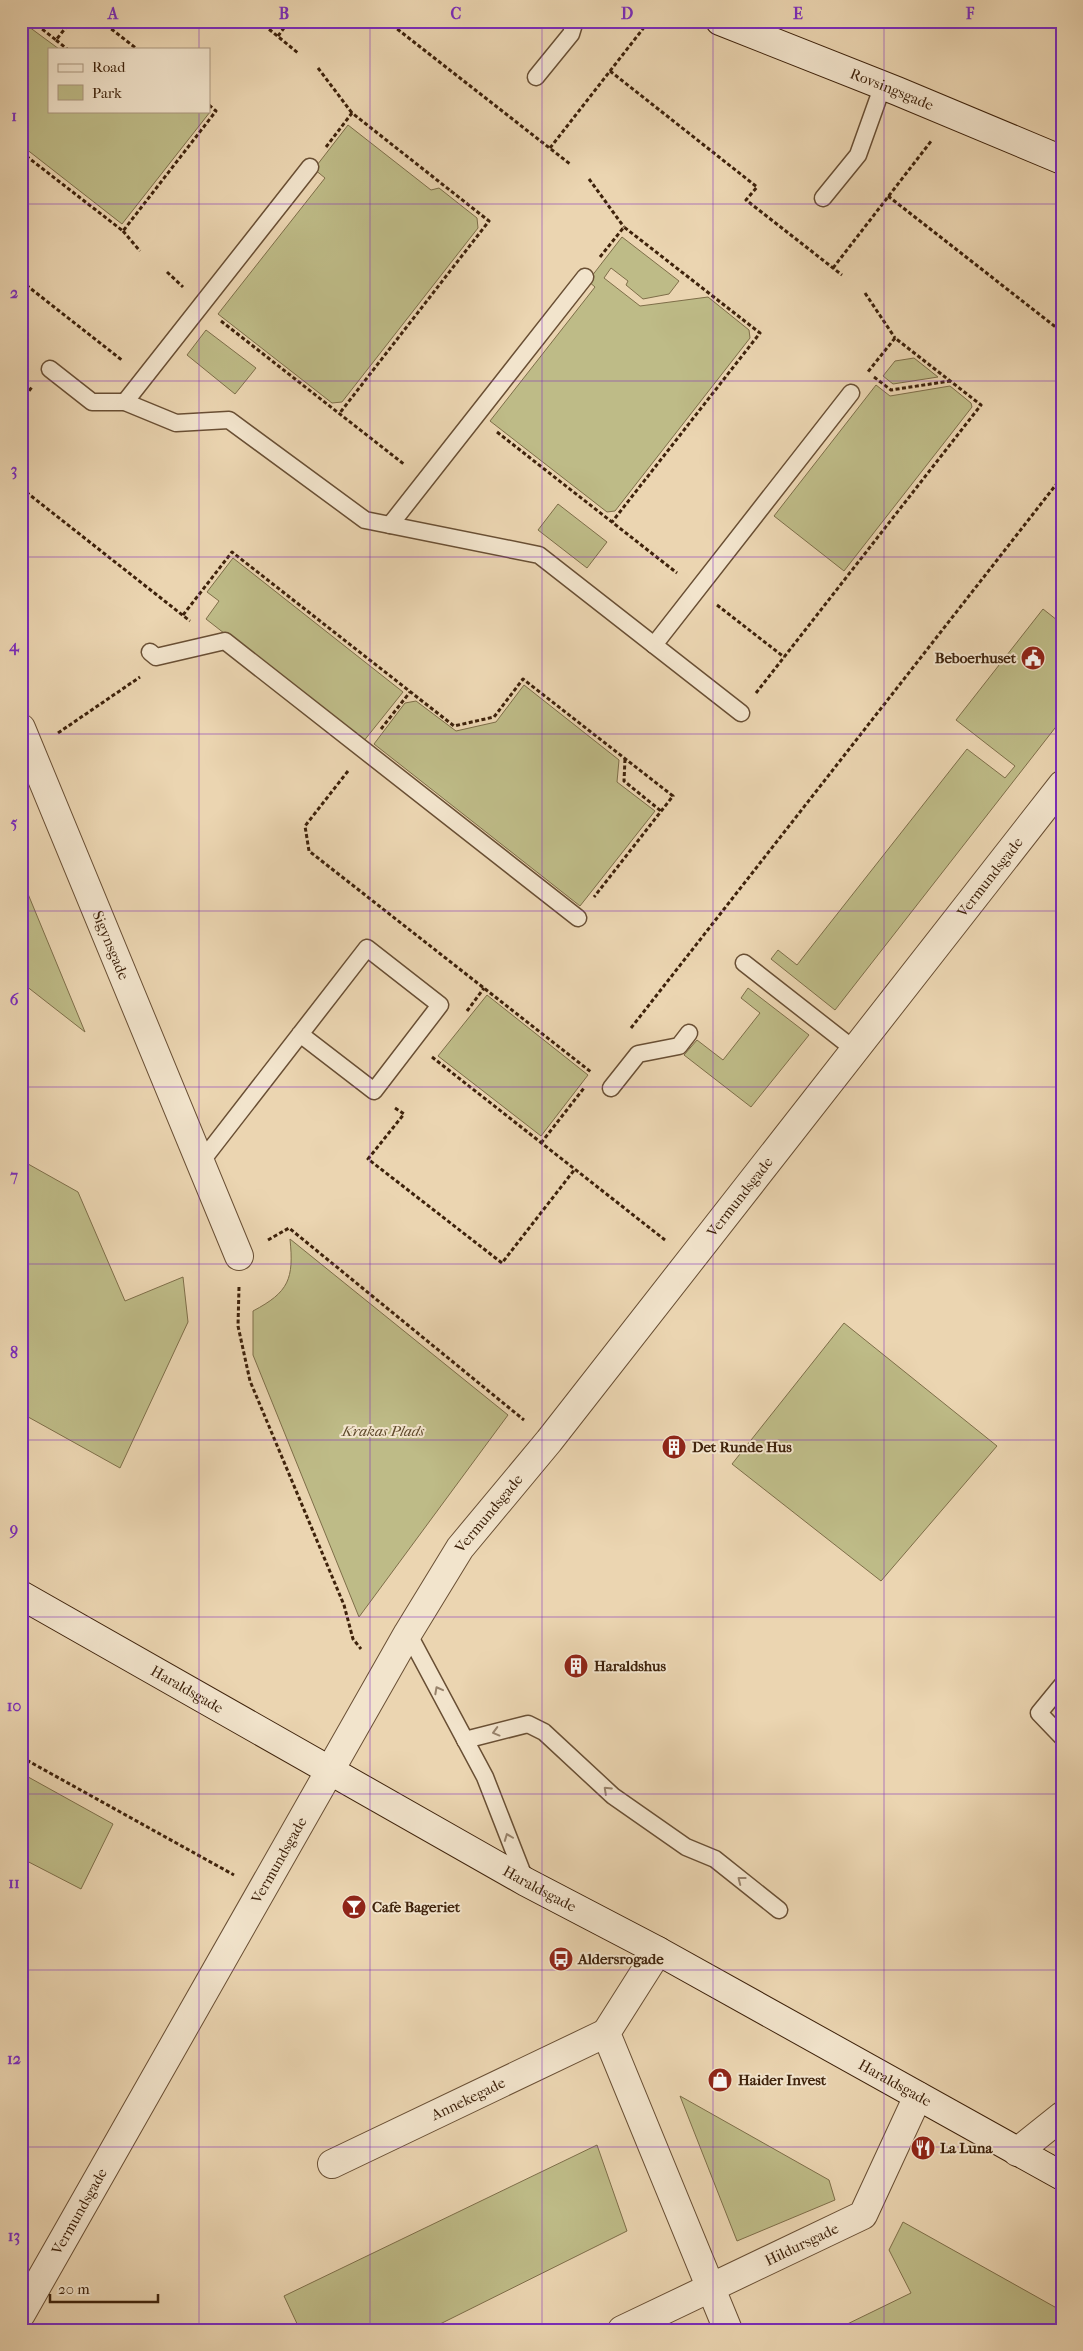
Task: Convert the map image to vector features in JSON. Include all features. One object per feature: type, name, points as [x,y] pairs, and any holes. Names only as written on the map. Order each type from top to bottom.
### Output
[{"type":"street","name":"Rovsingsgade","points":[[720,21],[882,85],[1062,160]]},
{"type":"street","name":"Sigynsgade","points":[[26,740],[240,1256]]},
{"type":"street","name":"Vermundsgade","points":[[21,2314],[332,1770],[408,1633],[460,1548],[549,1441],[1062,785]]},
{"type":"street","name":"Haraldsgade","points":[[21,1595],[332,1770],[526,1882],[658,1951],[1062,2176]]},
{"type":"street","points":[[658,1951],[606,2033],[728,2330]]},
{"type":"street","name":"Annekegade","points":[[332,2164],[606,2033]]},
{"type":"street","name":"Hildursgade","points":[[622,2330],[710,2286],[863,2215],[918,2096]]},
{"type":"street","points":[[1017,2152],[1062,2116]]},
{"type":"lane","points":[[536,77],[571,34],[575,21]]},
{"type":"lane","points":[[823,198],[858,155],[882,85]]},
{"type":"lane","points":[[125,402],[310,167]]},
{"type":"lane","points":[[390,526],[585,277]]},
{"type":"lane","points":[[50,369],[92,402],[125,402],[176,423],[229,420],[365,520],[539,555],[741,713]]},
{"type":"lane","points":[[654,645],[851,393]]},
{"type":"lane","points":[[150,652],[156,656],[225,640],[578,918]]},
{"type":"lane","points":[[201,1162],[300,1034],[367,948],[440,1005],[374,1091],[300,1034]]},
{"type":"lane","points":[[744,963],[855,1050]]},
{"type":"lane","points":[[611,1088],[638,1054],[679,1046],[689,1033]]},
{"type":"lane","points":[[408,1633],[485,1777],[526,1882]]},
{"type":"lane","points":[[1062,1685],[1039,1713],[1062,1737]]},
{"type":"lane","points":[[465,1740],[528,1724],[544,1732],[613,1796],[686,1847],[715,1860],[780,1910]]},
{"type":"path","points":[[32,21],[66,48]]},
{"type":"path","points":[[56,40],[71,21]]},
{"type":"path","points":[[102,21],[136,48]]},
{"type":"path","points":[[259,21],[298,53]]},
{"type":"path","points":[[278,36],[289,21]]},
{"type":"path","points":[[387,21],[570,164]]},
{"type":"path","points":[[550,148],[649,21]]},
{"type":"path","points":[[318,68],[352,114],[489,221],[338,414]]},
{"type":"path","points":[[610,71],[757,187],[746,200],[842,276]]},
{"type":"path","points":[[123,231],[216,111],[210,106]]},
{"type":"path","points":[[310,167],[352,114]]},
{"type":"path","points":[[833,268],[953,114]]},
{"type":"path","points":[[21,152],[123,231],[140,251]]},
{"type":"path","points":[[590,179],[624,227],[760,333],[612,522]]},
{"type":"path","points":[[888,196],[1062,332]]},
{"type":"path","points":[[585,277],[624,227]]},
{"type":"path","points":[[167,272],[201,305],[425,481]]},
{"type":"path","points":[[21,281],[144,378]]},
{"type":"path","points":[[741,713],[981,405],[895,338],[865,294]]},
{"type":"path","points":[[851,393],[895,338]]},
{"type":"path","points":[[868,372],[891,390],[950,381]]},
{"type":"path","points":[[21,400],[29,391]]},
{"type":"path","points":[[476,416],[784,657]]},
{"type":"path","points":[[625,1035],[1062,477]]},
{"type":"path","points":[[21,488],[217,642]]},
{"type":"path","points":[[183,615],[232,552],[454,726],[494,717],[523,679],[673,796],[578,918]]},
{"type":"path","points":[[26,740],[177,652]]},
{"type":"path","points":[[378,732],[410,692]]},
{"type":"path","points":[[364,750],[305,826],[309,851],[611,1088]]},
{"type":"path","points":[[625,759],[624,781],[662,811]]},
{"type":"path","points":[[412,1042],[690,1260]]},
{"type":"path","points":[[541,1143],[594,1075]]},
{"type":"path","points":[[374,1091],[404,1114],[368,1159],[502,1264],[575,1169]]},
{"type":"path","points":[[384,1677],[353,1640],[344,1605],[250,1380],[238,1326],[240,1256],[289,1228],[549,1441]]},
{"type":"path","points":[[21,1757],[263,1891]]},
{"type":"green space","points":[[21,21],[58,48],[48,48],[48,112],[210,112],[122,224],[21,145]]},
{"type":"green space","points":[[348,125],[431,190],[439,188],[477,218],[478,228],[342,402],[332,403],[218,314],[325,178],[314,169]]},
{"type":"green space","points":[[622,237],[679,281],[669,294],[643,299],[626,285],[628,281],[611,268],[604,278],[640,306],[708,297],[749,330],[750,338],[615,511],[607,512],[490,421],[595,287],[588,281]]},
{"type":"green space","points":[[206,330],[256,368],[235,394],[187,355]]},
{"type":"green space","points":[[914,358],[938,377],[893,384],[883,376],[895,361]]},
{"type":"green space","points":[[876,385],[890,396],[950,386],[971,403],[972,407],[844,571],[774,516]]},
{"type":"green space","points":[[558,504],[607,542],[587,568],[538,530]]},
{"type":"green space","points":[[233,558],[403,692],[363,742],[206,619],[219,601],[207,592]]},
{"type":"green space","points":[[1043,609],[1062,624],[1062,719],[835,1010],[771,959],[778,950],[797,965],[967,749],[1005,778],[1015,766],[956,720]]},
{"type":"green space","points":[[524,685],[619,760],[617,782],[655,811],[580,906],[374,744],[405,703],[416,701],[456,731],[496,722]]},
{"type":"green space","points":[[21,877],[85,1032],[21,982]]},
{"type":"green space","points":[[748,988],[809,1035],[751,1107],[684,1055],[697,1040],[723,1060],[760,1013],[741,998]]},
{"type":"green space","points":[[487,995],[588,1075],[541,1136],[438,1056]]},
{"type":"green space","points":[[21,1160],[78,1192],[125,1301],[183,1277],[188,1322],[120,1468],[21,1413]]},
{"type":"green space","name":"Krakas Plads","points":[[290,1239],[508,1415],[359,1617],[253,1355],[253,1311],[275,1297],[286,1283],[290,1274],[291,1264]]},
{"type":"green space","points":[[844,1323],[997,1446],[881,1581],[732,1464]]},
{"type":"green space","points":[[21,1773],[113,1824],[81,1889],[21,1858]]},
{"type":"green space","points":[[680,2096],[829,2180],[835,2200],[737,2241]]},
{"type":"green space","points":[[597,2145],[627,2231],[428,2330],[300,2330],[284,2296]]},
{"type":"green space","points":[[903,2222],[1062,2311],[1062,2322],[1048,2330],[835,2330],[911,2293],[889,2250]]},
{"type":"place","name":"Beboerhuset","points":[[1033,658]]},
{"type":"place","name":"Det Runde Hus","points":[[674,1447]]},
{"type":"place","name":"Haraldshus","points":[[576,1666]]},
{"type":"place","name":"Cafe Bageriet","points":[[354,1907]]},
{"type":"place","name":"Aldersrogade","points":[[561,1959]]},
{"type":"place","name":"Haider Invest","points":[[720,2080]]},
{"type":"place","name":"La Luna","points":[[923,2148]]}]
